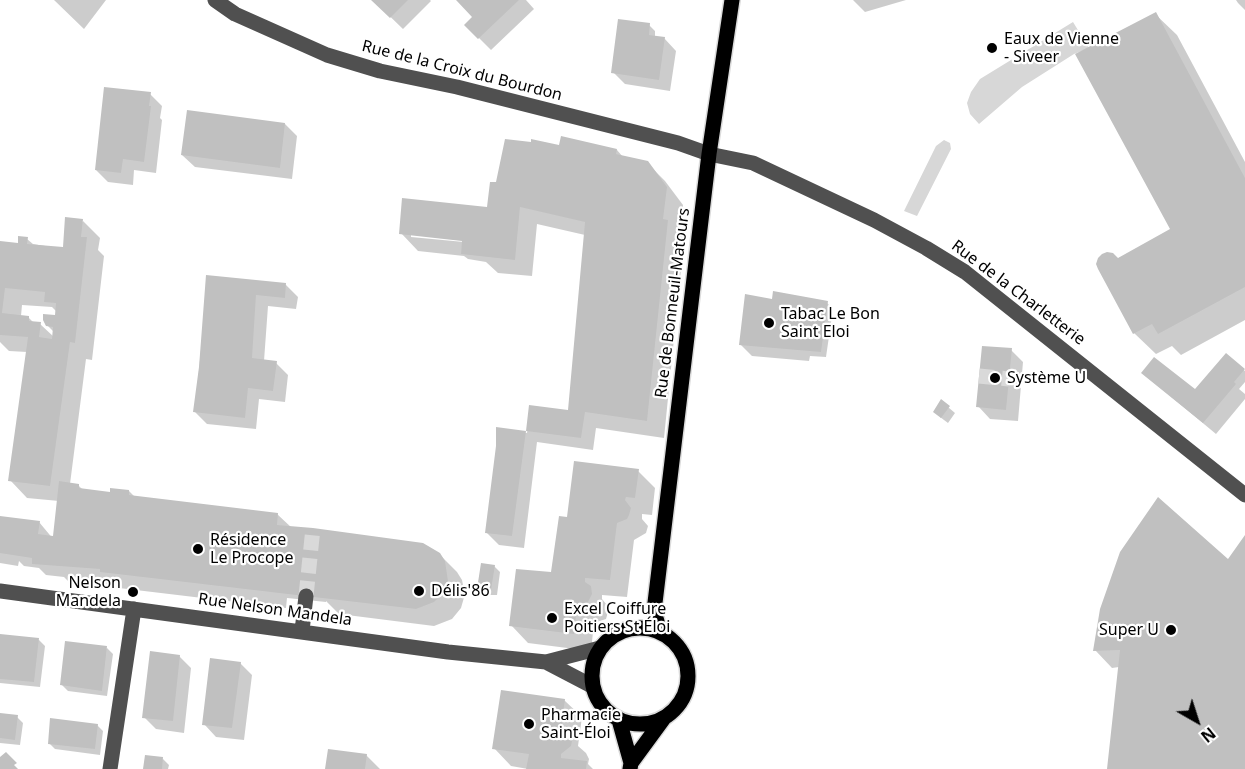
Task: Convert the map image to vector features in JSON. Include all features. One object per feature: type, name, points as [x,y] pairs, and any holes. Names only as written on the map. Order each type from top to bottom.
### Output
[{"type":"main road","name":"Rue de Bonneuil-Matours","points":[[660,632],[654,611],[709,154],[732,0]]},
{"type":"main road","points":[[634,628],[654,611]]},
{"type":"main road","points":[[630,766],[664,718],[681,702],[689,681],[688,670],[679,647],[671,638],[660,632],[648,628],[634,628],[610,638],[600,648],[592,672],[592,686],[597,699],[607,712],[619,720],[634,724],[649,724],[664,718]]},
{"type":"main road","points":[[619,720],[630,766]]},
{"type":"street","name":"Rue de la Croix du Bourdon","points":[[215,0],[245,18],[327,55],[668,140],[709,154]]},
{"type":"street","name":"Rue de la Charletterie","points":[[709,154],[753,163],[874,220],[965,272],[1245,495]]},
{"type":"street","name":"Rue Nelson Mandela","points":[[0,591],[448,652],[546,662],[600,648]]},
{"type":"street","points":[[302,632],[306,596]]},
{"type":"street","points":[[110,769],[134,609]]},
{"type":"street","name":"Rue Nelson Mandela","points":[[546,662],[592,686]]},
{"type":"shaded area","points":[[1073,22],[1089,48],[1074,54],[1022,87],[979,124],[970,114],[967,103],[980,79]]},
{"type":"shaded area","points":[[944,140],[950,143],[951,149],[917,216],[904,211],[936,146]]},
{"type":"building","points":[[371,0],[408,0],[390,18]]},
{"type":"building","points":[[456,0],[519,0],[478,39],[464,25],[472,17]]},
{"type":"building","points":[[1156,12],[1245,178],[1245,287],[1158,334],[1152,324],[1133,334],[1098,269],[1096,264],[1098,258],[1107,252],[1113,253],[1118,258],[1170,229],[1075,54]]},
{"type":"building","points":[[618,19],[650,23],[649,35],[665,37],[659,80],[611,73]]},
{"type":"building","points":[[104,87],[151,92],[144,162],[123,159],[121,173],[95,170]]},
{"type":"building","points":[[187,110],[285,123],[280,168],[181,155]]},
{"type":"building","points":[[561,136],[617,149],[616,154],[648,161],[667,187],[663,219],[668,220],[647,421],[585,412],[581,438],[526,431],[529,405],[568,410],[585,222],[520,207],[515,260],[461,254],[462,241],[399,234],[402,198],[487,207],[490,182],[496,182],[505,139],[531,142],[531,139],[559,145]]},
{"type":"building","points":[[65,217],[83,219],[81,237],[87,237],[75,343],[70,342],[50,486],[8,481],[28,337],[0,335],[0,241],[18,243],[18,236],[28,237],[27,244],[63,247]],"holes":[[[5,288],[45,292],[44,302],[56,303],[55,315],[43,314],[46,326],[53,327],[52,339],[39,337],[41,322],[29,321],[29,316],[2,313]]]},
{"type":"building","points":[[206,275],[286,283],[285,298],[256,295],[252,358],[277,361],[273,391],[248,388],[245,418],[193,412]]},
{"type":"building","points":[[773,291],[828,301],[821,352],[739,345],[745,294],[772,299]]},
{"type":"building","points":[[982,346],[1012,348],[1006,410],[976,407]]},
{"type":"building","points":[[1226,353],[1245,369],[1234,382],[1236,384],[1203,423],[1141,373],[1154,357],[1195,389]]},
{"type":"building","points":[[941,399],[950,406],[941,418],[933,412]]},
{"type":"building","points":[[496,427],[526,431],[512,536],[485,533],[496,446]]},
{"type":"building","points":[[574,461],[639,469],[635,498],[626,497],[625,500],[631,508],[629,515],[627,519],[617,523],[610,580],[585,578],[585,582],[591,586],[592,594],[588,602],[577,606],[574,634],[509,626],[516,569],[551,572],[559,516],[567,517]]},
{"type":"building","points":[[59,481],[79,484],[79,488],[110,492],[110,488],[129,490],[129,495],[278,513],[277,525],[423,543],[440,553],[445,561],[448,581],[441,595],[434,602],[416,609],[100,572],[100,569],[32,564],[32,558],[0,553],[0,516],[40,521],[38,534],[53,536]]},
{"type":"building","name":"Super U","points":[[1158,497],[1228,559],[1245,535],[1245,769],[1107,769],[1120,650],[1093,651],[1100,609],[1120,552]]},
{"type":"building","points":[[481,563],[495,565],[491,590],[477,589]]},
{"type":"building","points":[[0,634],[39,638],[34,682],[0,679]]},
{"type":"building","points":[[65,641],[107,646],[102,691],[60,685]]},
{"type":"building","points":[[150,651],[180,655],[173,721],[142,718]]},
{"type":"building","points":[[210,658],[241,662],[232,728],[202,725]]},
{"type":"building","points":[[501,690],[565,699],[561,730],[569,734],[572,741],[571,746],[561,754],[561,758],[587,761],[586,769],[526,769],[529,754],[492,749]]},
{"type":"building","points":[[0,713],[18,715],[15,740],[0,738]]},
{"type":"building","points":[[50,718],[98,724],[95,749],[48,744]]},
{"type":"building","points":[[328,749],[367,754],[365,769],[325,769]]},
{"type":"building","points":[[6,752],[17,763],[14,765],[18,769],[0,769],[0,757]]},
{"type":"building","points":[[145,755],[163,757],[162,769],[143,769]]},
{"type":"tunnel","points":[[979,376],[1009,379]]},
{"type":"tunnel","points":[[306,596],[313,528]]},
{"type":"place","name":"Eaux de Vienne - Siveer","points":[[992,48]]},
{"type":"place","name":"Tabac Le Bon Saint Eloi","points":[[769,323]]},
{"type":"place","name":"Système U","points":[[995,378]]},
{"type":"place","name":"Résidence Le Procope","points":[[198,549]]},
{"type":"place","name":"Délis'86","points":[[419,591]]},
{"type":"place","name":"Nelson Mandela","points":[[133,592]]},
{"type":"place","name":"Excel Coiffure Poitiers St Éloi","points":[[552,618]]},
{"type":"place","name":"Super U","points":[[1171,630]]},
{"type":"place","name":"Pharmacie Saint-Éloi","points":[[529,724]]}]
